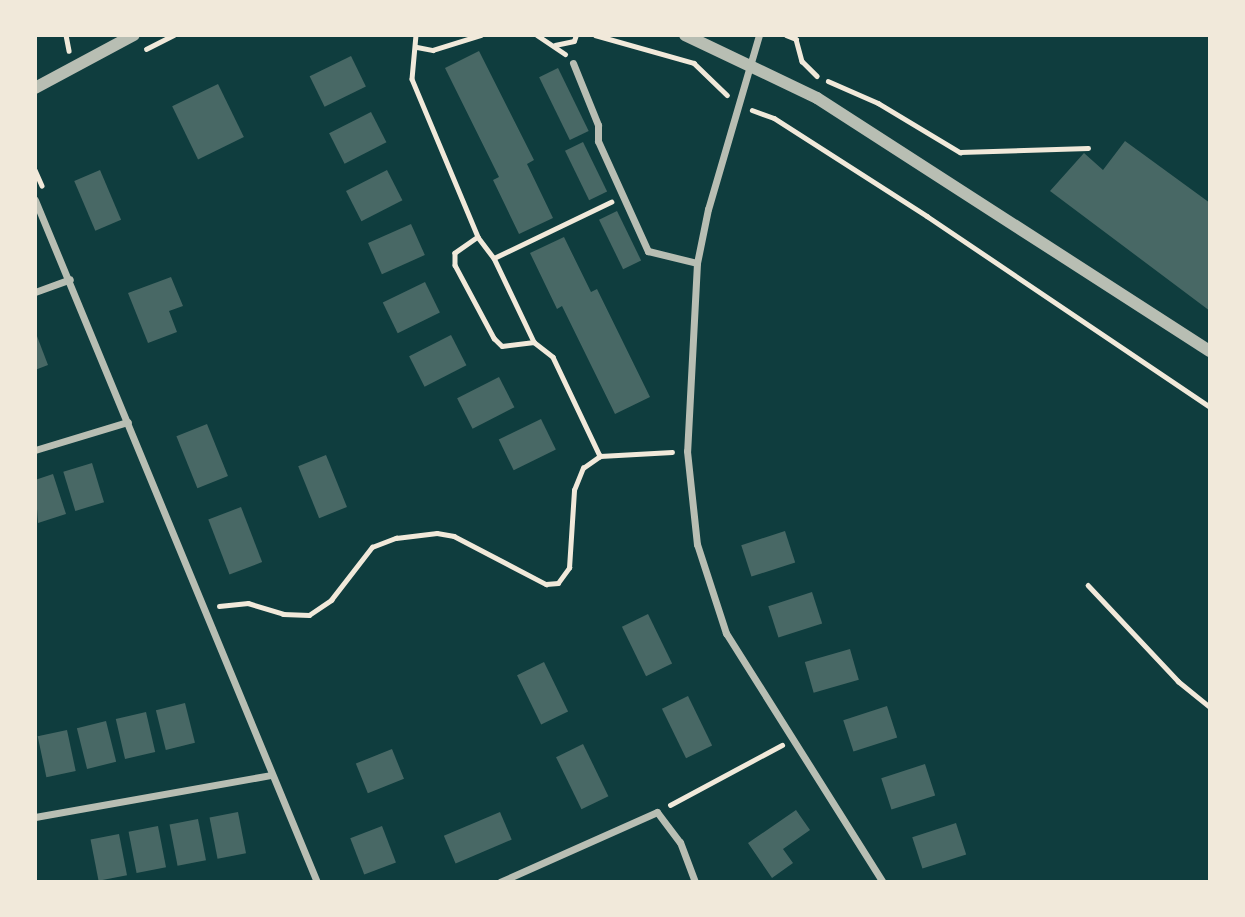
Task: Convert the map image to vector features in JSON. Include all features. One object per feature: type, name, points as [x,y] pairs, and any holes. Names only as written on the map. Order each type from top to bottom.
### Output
[{"type":"street","points":[[35,88],[134,35]]},
{"type":"street","points":[[685,35],[750,62],[817,98],[1210,351]]},
{"type":"street","points":[[759,35],[737,105],[697,263],[687,451],[696,544],[726,633],[883,882]]},
{"type":"street","points":[[573,63],[622,195],[648,251],[697,263]]},
{"type":"street","points":[[35,200],[71,279],[270,775],[317,882]]},
{"type":"street","points":[[35,292],[71,279]]},
{"type":"street","points":[[35,450],[128,422]]},
{"type":"street","points":[[35,817],[270,775]]},
{"type":"street","points":[[500,882],[657,812],[680,842],[695,882]]},
{"type":"path","points":[[416,35],[417,47],[411,66],[412,79],[478,237],[494,258],[534,342],[553,357],[600,456]]},
{"type":"path","points":[[417,47],[433,50],[481,35]]},
{"type":"path","points":[[537,35],[573,63]]},
{"type":"path","points":[[554,46],[574,41],[576,35]]},
{"type":"path","points":[[595,35],[694,63],[737,105],[774,118],[927,216],[1210,407]]},
{"type":"path","points":[[786,35],[796,39],[802,61],[813,74],[878,103],[961,152],[1088,148]]},
{"type":"path","points":[[494,258],[622,195]]},
{"type":"path","points":[[478,237],[455,253],[455,265],[494,338],[502,346],[534,342]]},
{"type":"path","points":[[205,611],[248,603],[283,614],[309,615],[331,600],[372,547],[396,538],[437,533],[454,536],[546,584],[558,583],[569,568],[574,490],[583,468],[600,456],[687,451]]},
{"type":"path","points":[[1087,584],[1178,681],[1210,707]]},
{"type":"path","points":[[657,812],[792,740]]},
{"type":"building","points":[[479,51],[534,160],[527,164],[553,218],[519,234],[493,180],[499,177],[445,68]]},
{"type":"building","points":[[351,56],[366,87],[325,107],[310,76]]},
{"type":"building","points":[[558,68],[589,131],[570,140],[539,77]]},
{"type":"building","points":[[218,84],[244,137],[198,159],[172,106]]},
{"type":"building","points":[[371,112],[386,142],[345,164],[329,133]]},
{"type":"building","points":[[1125,141],[1210,203],[1210,311],[1050,191],[1084,153],[1103,170]]},
{"type":"building","points":[[583,142],[607,191],[589,200],[565,151]]},
{"type":"building","points":[[100,170],[121,220],[95,231],[74,181]]},
{"type":"building","points":[[387,170],[402,200],[361,221],[346,191]]},
{"type":"building","points":[[617,211],[641,260],[623,269],[599,220]]},
{"type":"building","points":[[411,224],[425,255],[382,274],[368,243]]},
{"type":"building","points":[[564,237],[591,292],[597,289],[650,397],[615,414],[562,306],[557,309],[530,253]]},
{"type":"building","points":[[171,277],[183,306],[169,311],[177,332],[148,343],[128,293]]},
{"type":"building","points":[[425,282],[440,313],[398,333],[383,303]]},
{"type":"building","points":[[35,331],[48,365],[35,370]]},
{"type":"building","points":[[451,335],[466,365],[425,387],[409,356]]},
{"type":"building","points":[[499,377],[514,407],[473,429],[457,398]]},
{"type":"building","points":[[541,419],[556,450],[514,470],[499,440]]},
{"type":"building","points":[[207,424],[228,476],[197,488],[176,436]]},
{"type":"building","points":[[326,455],[347,507],[319,518],[298,466]]},
{"type":"building","points":[[92,463],[104,502],[75,511],[63,472]]},
{"type":"building","points":[[53,474],[66,514],[38,523],[35,480]]},
{"type":"building","points":[[241,507],[262,562],[229,575],[208,520]]},
{"type":"building","points":[[785,531],[795,562],[751,577],[741,545]]},
{"type":"building","points":[[812,592],[822,623],[778,638],[768,606]]},
{"type":"building","points":[[648,614],[672,663],[646,676],[622,627]]},
{"type":"building","points":[[850,649],[859,680],[814,693],[805,662]]},
{"type":"building","points":[[544,662],[568,711],[541,725],[517,675]]},
{"type":"building","points":[[688,696],[712,745],[686,758],[662,709]]},
{"type":"building","points":[[185,703],[195,743],[166,750],[156,710]]},
{"type":"building","points":[[887,706],[897,737],[853,752],[843,720]]},
{"type":"building","points":[[146,712],[155,752],[125,759],[116,719]]},
{"type":"building","points":[[106,721],[116,762],[87,769],[77,728]]},
{"type":"building","points":[[67,730],[76,771],[46,777],[38,736]]},
{"type":"building","points":[[583,744],[608,796],[581,809],[556,757]]},
{"type":"building","points":[[392,749],[404,779],[368,793],[356,764]]},
{"type":"building","points":[[925,764],[935,795],[891,810],[881,778]]},
{"type":"building","points":[[796,810],[810,830],[783,849],[793,863],[772,878],[748,843]]},
{"type":"building","points":[[238,812],[246,853],[218,859],[210,818]]},
{"type":"building","points":[[500,812],[512,840],[456,863],[444,836]]},
{"type":"building","points":[[198,819],[206,860],[178,866],[170,825]]},
{"type":"building","points":[[956,823],[966,854],[922,869],[912,837]]},
{"type":"building","points":[[158,826],[166,867],[137,873],[129,832]]},
{"type":"building","points":[[382,826],[396,862],[364,875],[350,838]]},
{"type":"building","points":[[119,834],[127,875],[99,881],[91,840]]}]
